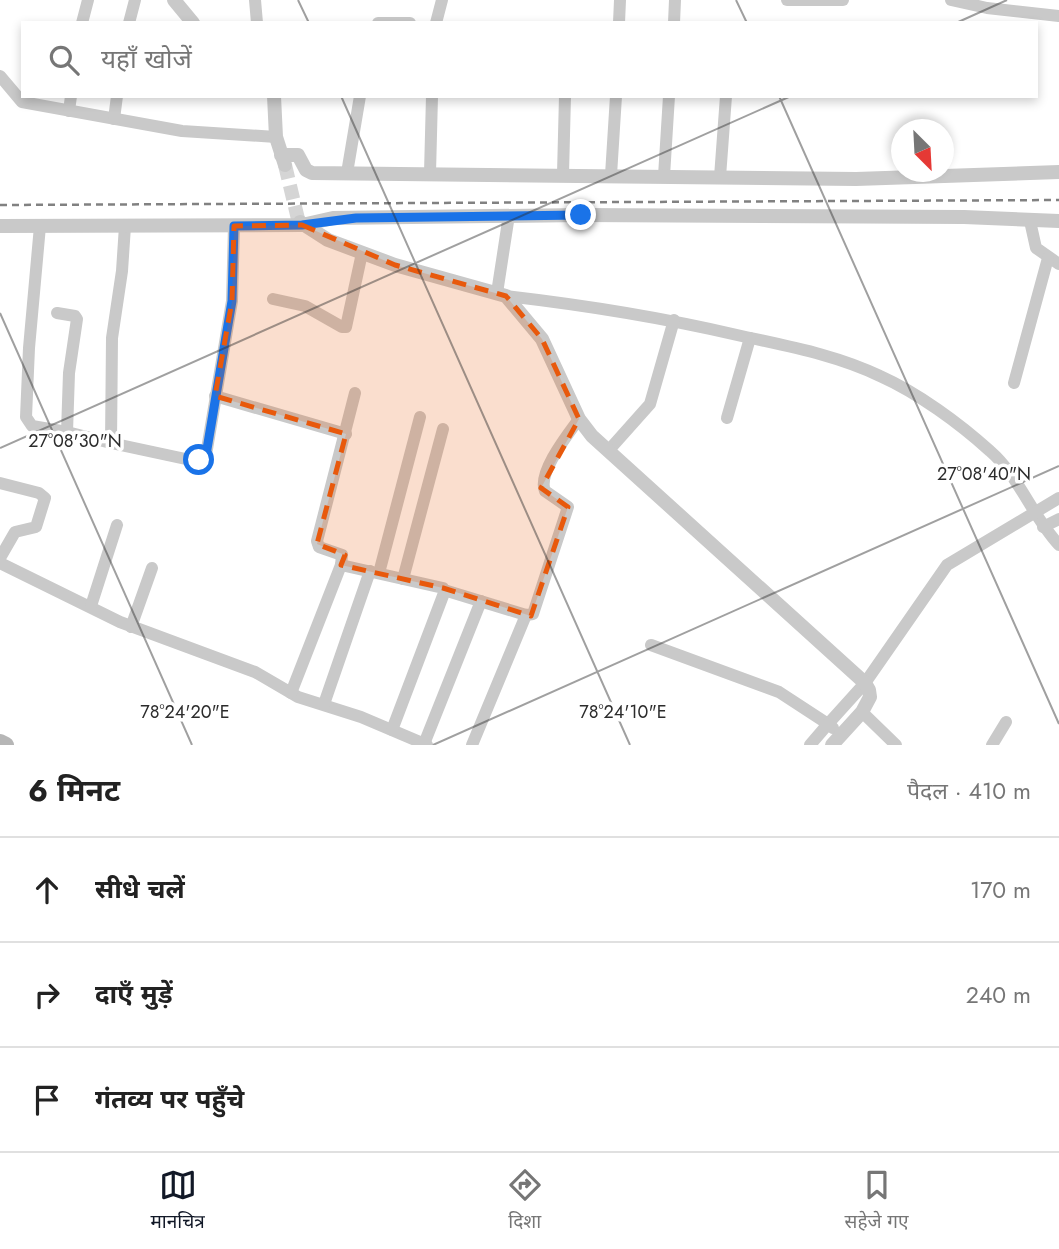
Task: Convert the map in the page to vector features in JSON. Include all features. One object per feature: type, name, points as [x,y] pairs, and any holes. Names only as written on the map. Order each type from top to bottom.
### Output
[{"type":"main road","points":[[0,743],[6,745]]},
{"type":"street","points":[[83,21],[88,0]]},
{"type":"street","points":[[130,21],[135,0]]},
{"type":"street","points":[[174,0],[191,21]]},
{"type":"street","points":[[255,0],[257,21]]},
{"type":"street","points":[[437,21],[442,0]]},
{"type":"street","points":[[619,21],[620,0]]},
{"type":"street","points":[[674,21],[675,0]]},
{"type":"street","points":[[787,0],[843,0]]},
{"type":"street","points":[[951,0],[1059,16]]},
{"type":"street","points":[[0,76],[17,100],[182,131],[275,136]]},
{"type":"street","points":[[69,111],[71,98]]},
{"type":"street","points":[[114,119],[117,98]]},
{"type":"street","points":[[274,98],[275,136],[283,160],[298,155],[306,170],[312,173],[856,179],[1059,172]]},
{"type":"street","points":[[347,173],[360,98]]},
{"type":"street","points":[[430,173],[432,98]]},
{"type":"street","points":[[563,174],[565,98]]},
{"type":"street","points":[[611,175],[616,98]]},
{"type":"street","points":[[664,176],[669,98]]},
{"type":"street","points":[[720,177],[726,98]]},
{"type":"street","points":[[509,215],[501,294],[542,339],[579,419],[609,450],[865,683],[870,697],[862,712],[836,740],[828,724],[779,692],[651,645]]},
{"type":"street","points":[[0,226],[234,226],[333,218],[509,215],[920,217],[1059,221]]},
{"type":"street","points":[[1014,383],[1053,261],[1035,246],[1030,221]]},
{"type":"street","points":[[300,222],[362,253],[501,294],[674,320],[820,352],[894,383],[990,451],[1015,480],[1033,513],[1059,545]]},
{"type":"street","points":[[40,226],[26,382],[26,417],[32,426],[175,458],[203,459],[232,301],[234,226]]},
{"type":"street","points":[[111,443],[112,338],[122,271],[125,226]]},
{"type":"street","points":[[273,299],[305,306],[346,327],[362,253]]},
{"type":"street","points":[[57,313],[75,316],[77,319],[69,373],[67,432]]},
{"type":"street","points":[[609,450],[650,404],[674,320]]},
{"type":"street","points":[[727,418],[750,338]]},
{"type":"street","points":[[291,693],[341,565],[342,555],[317,544],[355,393]]},
{"type":"street","points":[[215,396],[346,433]]},
{"type":"street","points":[[324,704],[374,572],[420,417]]},
{"type":"street","points":[[341,565],[444,590],[526,615],[535,611],[568,507],[545,491],[543,481],[564,438],[579,419]]},
{"type":"street","points":[[403,579],[443,429]]},
{"type":"street","points":[[0,483],[39,493],[45,498],[37,527],[15,532],[0,558]]},
{"type":"street","points":[[810,745],[865,683],[947,565],[1059,498]]},
{"type":"street","points":[[1043,527],[1059,519]]},
{"type":"street","points":[[91,606],[117,525]]},
{"type":"street","points":[[0,563],[131,627],[254,672],[291,693],[425,744],[481,601]]},
{"type":"street","points":[[131,627],[152,568]]},
{"type":"street","points":[[392,730],[444,590]]},
{"type":"street","points":[[472,745],[526,615]]},
{"type":"street","points":[[862,712],[896,745]]},
{"type":"street","points":[[992,745],[1006,722]]},
{"type":"highlighted area","points":[[302,225],[395,265],[506,296],[542,339],[579,419],[541,488],[568,507],[531,616],[443,588],[341,565],[345,555],[317,544],[346,434],[215,396],[232,301],[234,226]]},
{"type":"tunnel","points":[[285,165],[298,219]]},
{"type":"railway","points":[[0,205],[1059,200]]},
{"type":"route","points":[[199,460],[206,455],[223,341],[232,301],[234,226],[302,225],[333,218],[581,215]]}]
